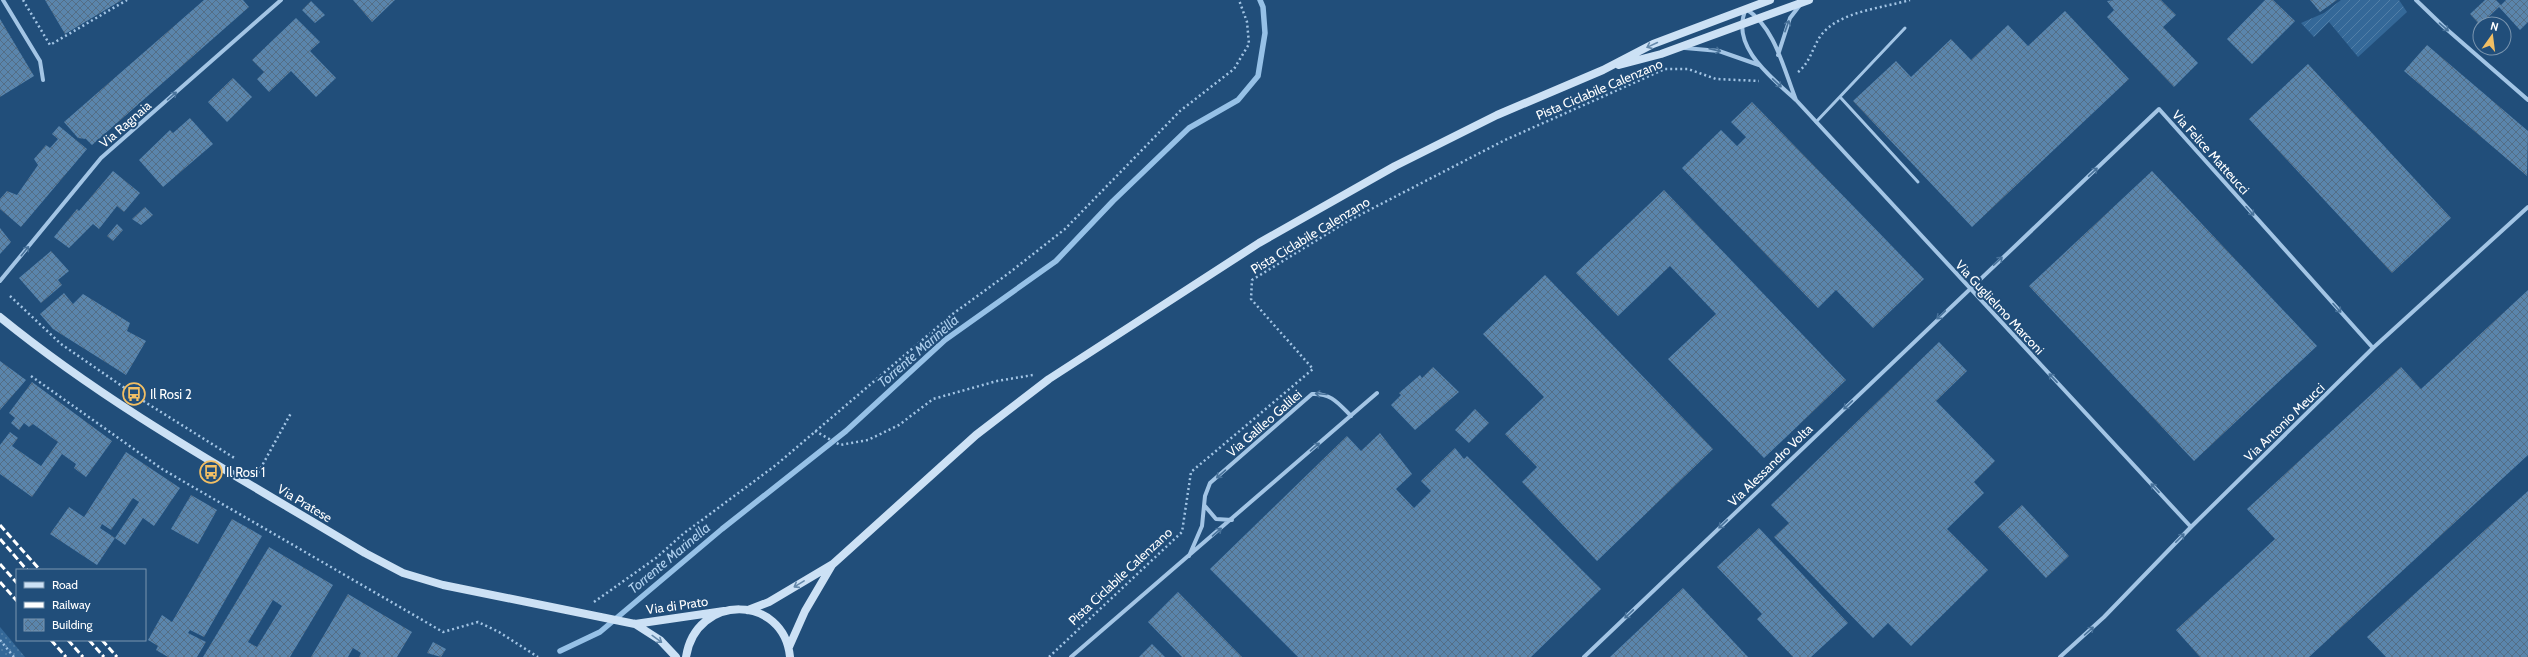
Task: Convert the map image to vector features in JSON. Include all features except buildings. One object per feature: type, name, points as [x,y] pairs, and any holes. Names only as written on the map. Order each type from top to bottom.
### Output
[{"type":"main road","points":[[748,610],[769,602],[833,564],[976,435],[1049,379],[1259,243],[1395,166],[1497,115],[1603,70],[1653,44],[1770,0]]},
{"type":"main road","points":[[1603,70],[1677,48],[1806,1]]},
{"type":"main road","name":"Via Pratese","points":[[0,317],[50,358],[133,413],[365,553],[403,573],[443,585],[612,620]]},
{"type":"main road","points":[[789,647],[805,611],[833,564]]},
{"type":"main road","name":"Via di Prato","points":[[612,620],[634,624],[724,611],[748,610],[770,619],[784,636],[789,647],[790,657]]},
{"type":"main road","name":"Via di Prato","points":[[686,657],[695,632],[708,619],[724,611]]},
{"type":"main road","name":"Via di Prato","points":[[634,624],[660,640],[676,657]]},
{"type":"street","points":[[3,0],[40,61],[43,80]]},
{"type":"street","name":"Via Ragnaia","points":[[0,281],[101,158],[282,0]]},
{"type":"street","points":[[2416,0],[2443,26],[2528,100]]},
{"type":"street","points":[[1778,55],[1790,18],[1806,1]]},
{"type":"street","name":"Via Guglielmo Marconi","points":[[1796,100],[1768,30],[1759,18],[1746,9],[1742,25],[1745,40],[1759,65],[1796,100],[2191,527]]},
{"type":"street","name":"Via Guglielmo Marconi","points":[[1677,48],[1712,50],[1759,65]]},
{"type":"street","name":"Via Felice Matteucci","points":[[1970,288],[2159,109],[2373,348]]},
{"type":"street","name":"Via Antonio Meucci","points":[[2060,657],[2104,617],[2191,527],[2373,348],[2528,207]]},
{"type":"street","name":"Via Alessandro Volta","points":[[1584,657],[1970,288]]},
{"type":"street","name":"Via Galileo Galilei","points":[[1071,657],[1232,520],[1377,392]]},
{"type":"street","name":"Via Galileo Galilei","points":[[1188,558],[1202,526],[1205,496],[1210,483],[1312,394],[1323,393],[1332,397],[1351,416]]},
{"type":"street","points":[[1204,506],[1216,519],[1232,520]]},
{"type":"lane","points":[[1816,122],[1905,28]]},
{"type":"lane","points":[[1840,97],[1918,182]]},
{"type":"path","points":[[22,0],[50,45],[127,0]]},
{"type":"path","points":[[592,603],[656,558],[683,534],[776,465],[954,313],[1009,273],[1065,229],[1180,111],[1234,69],[1249,44],[1247,22],[1239,0]]},
{"type":"path","points":[[1797,73],[1807,65],[1821,36],[1831,24],[1848,17],[1910,0]]},
{"type":"path","name":"Pista Ciclabile Calenzano","points":[[1048,657],[1182,532],[1191,472],[1313,369],[1251,299],[1252,280],[1348,221],[1505,140],[1665,69],[1688,69],[1716,79],[1763,83]]},
{"type":"path","points":[[10,296],[61,344],[145,402],[236,459]]},
{"type":"path","points":[[816,431],[840,445],[868,440],[899,425],[933,399],[1029,374],[1049,379]]},
{"type":"path","points":[[32,376],[162,469],[443,632],[478,622],[499,632],[538,657]]},
{"type":"path","points":[[258,473],[290,413]]},
{"type":"path","points":[[0,640],[14,657]]},
{"type":"shaded area","points":[[2341,0],[2399,0],[2407,12],[2358,57],[2329,22],[2314,37],[2301,23],[2324,13]]},
{"type":"shaded area","points":[[0,627],[25,657],[0,657]]},
{"type":"waterway","name":"Torrente Marinella","points":[[560,651],[600,632],[722,529],[846,431],[945,340],[1056,261],[1113,201],[1189,128],[1238,100],[1258,76],[1265,33],[1263,7],[1260,0]]},
{"type":"railway","points":[[0,525],[39,569]]},
{"type":"railway","points":[[0,539],[26,569]]},
{"type":"railway","points":[[0,564],[16,582]]},
{"type":"railway","points":[[0,582],[16,600]]},
{"type":"railway","points":[[52,641],[66,657]]},
{"type":"railway","points":[[69,641],[83,657]]},
{"type":"railway","points":[[90,641],[104,657]]},
{"type":"railway","points":[[103,641],[117,657]]},
{"type":"place","name":"Il Rosi 2","points":[[134,394]]},
{"type":"place","name":"Il Rosi 1","points":[[211,472]]}]
